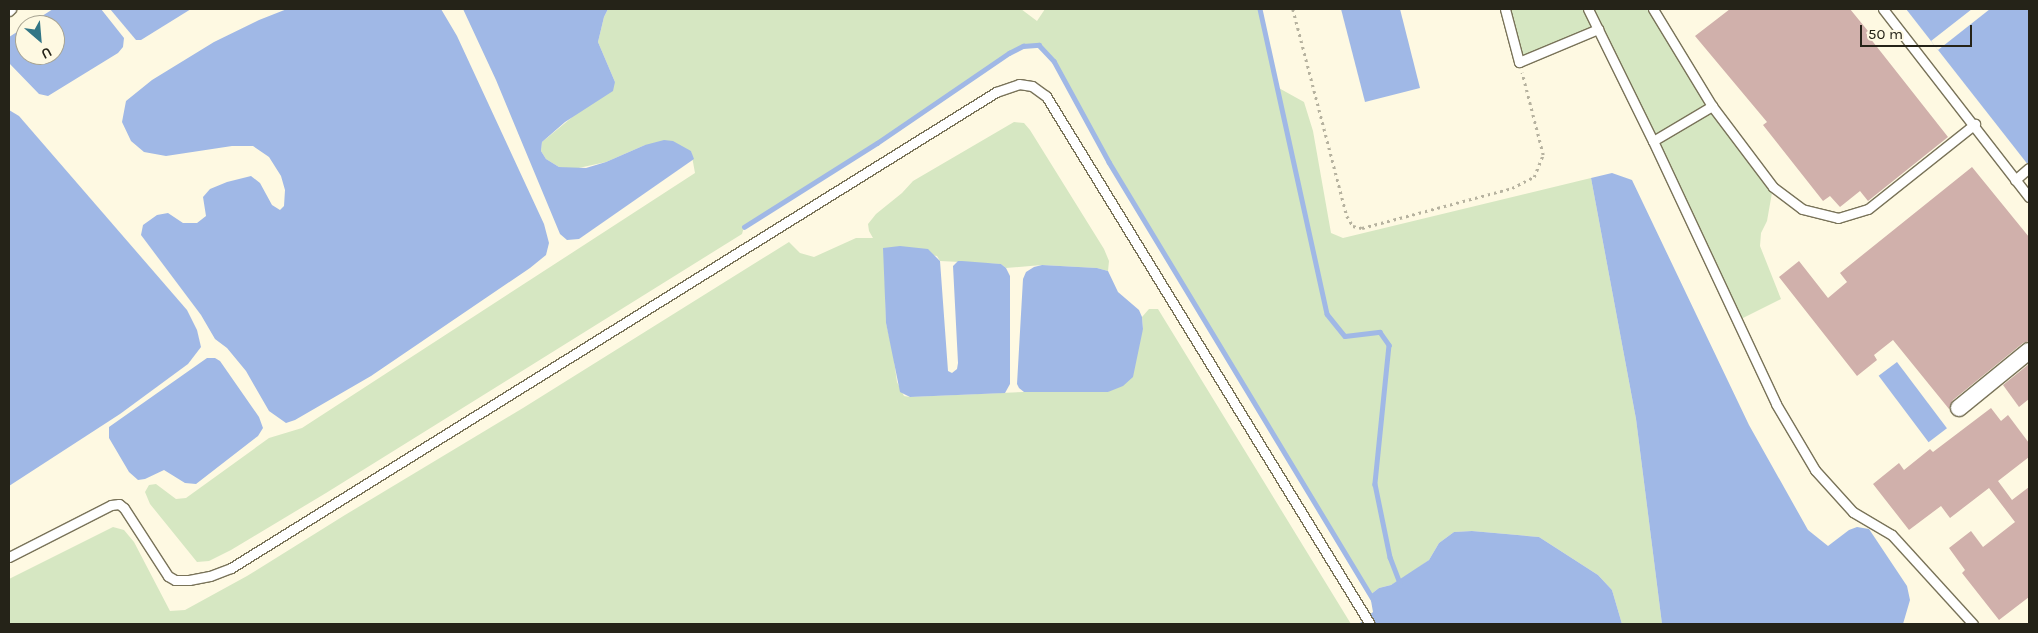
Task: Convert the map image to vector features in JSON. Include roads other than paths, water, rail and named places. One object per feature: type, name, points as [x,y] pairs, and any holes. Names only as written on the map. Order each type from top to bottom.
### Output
[{"type":"street","points":[[1959,408],[2029,351]]},
{"type":"lane","points":[[1505,9],[1519,62],[1598,29]]},
{"type":"lane","points":[[1588,9],[1653,141],[1776,404],[1815,470],[1853,512],[1875,523],[1892,535],[1973,624]]},
{"type":"lane","points":[[1653,9],[1712,106],[1773,186],[1802,209],[1838,218],[1868,209],[1974,124]]},
{"type":"lane","points":[[1883,9],[2029,197]]},
{"type":"lane","points":[[9,557],[111,505],[119,504],[124,508],[168,576],[175,580],[189,580],[210,576],[231,568],[996,92],[1019,84],[1032,86],[1046,96],[1370,624]]},
{"type":"lane","points":[[1653,141],[1712,106]]},
{"type":"lane","points":[[2015,180],[2029,168]]},
{"type":"water","points":[[53,9],[101,9],[124,38],[123,47],[118,53],[48,96],[39,94],[9,63],[9,37],[15,33],[15,65],[65,65],[65,15],[44,15]]},
{"type":"water","points":[[110,9],[191,9],[141,40],[136,40]]},
{"type":"water","points":[[287,9],[441,9],[457,36],[544,224],[549,243],[546,255],[530,268],[371,376],[295,420],[286,423],[269,411],[246,371],[227,348],[215,339],[201,315],[141,235],[143,225],[157,215],[168,213],[183,223],[197,223],[206,216],[203,197],[210,189],[227,182],[251,176],[260,183],[272,205],[280,210],[284,206],[285,190],[281,176],[269,157],[253,146],[232,146],[166,156],[144,152],[131,141],[122,122],[126,101],[152,80],[214,42],[259,20]]},
{"type":"water","points":[[463,9],[608,9],[604,17],[598,42],[615,82],[613,91],[565,122],[542,142],[541,151],[546,159],[559,167],[586,168],[606,162],[645,145],[664,140],[673,141],[691,151],[694,159],[579,239],[567,240],[560,234],[496,80]]},
{"type":"water","points":[[1341,9],[1400,9],[1420,88],[1365,102]]},
{"type":"water","points":[[1906,9],[2029,9],[2029,166],[1931,41]]},
{"type":"water","points":[[9,110],[19,116],[187,310],[197,330],[201,347],[188,364],[120,414],[9,486]]},
{"type":"water","points":[[1612,173],[1632,180],[1749,425],[1808,530],[1828,546],[1849,530],[1857,527],[1869,529],[1907,586],[1910,600],[1903,624],[1662,624],[1636,419],[1591,178]]},
{"type":"water","points":[[900,246],[928,249],[940,261],[948,371],[952,373],[957,369],[958,363],[953,266],[958,261],[962,261],[1001,264],[1006,268],[1010,276],[1010,384],[1005,393],[910,397],[900,392],[886,323],[883,248]]},
{"type":"water","points":[[1042,265],[1097,268],[1108,271],[1118,292],[1139,310],[1143,329],[1133,377],[1123,386],[1108,392],[1024,392],[1019,388],[1017,384],[1023,279],[1026,272]]},
{"type":"water","points":[[207,358],[215,358],[220,361],[259,417],[263,428],[258,436],[196,484],[185,483],[164,470],[145,479],[138,480],[129,472],[109,438],[109,427]]},
{"type":"water","points":[[1897,362],[1947,428],[1929,442],[1879,376]]},
{"type":"water","points":[[1472,531],[1539,537],[1598,575],[1612,590],[1622,624],[1359,624],[1373,612],[1370,595],[1379,588],[1391,585],[1429,560],[1439,543],[1454,532]]},
{"type":"waterway","points":[[1260,9],[1327,314],[1345,336],[1380,332],[1389,345],[1375,484],[1390,557],[1401,585]]},
{"type":"waterway","points":[[744,227],[877,143],[1009,53],[1023,46],[1039,45],[1054,61],[1109,162],[1373,599]]}]
